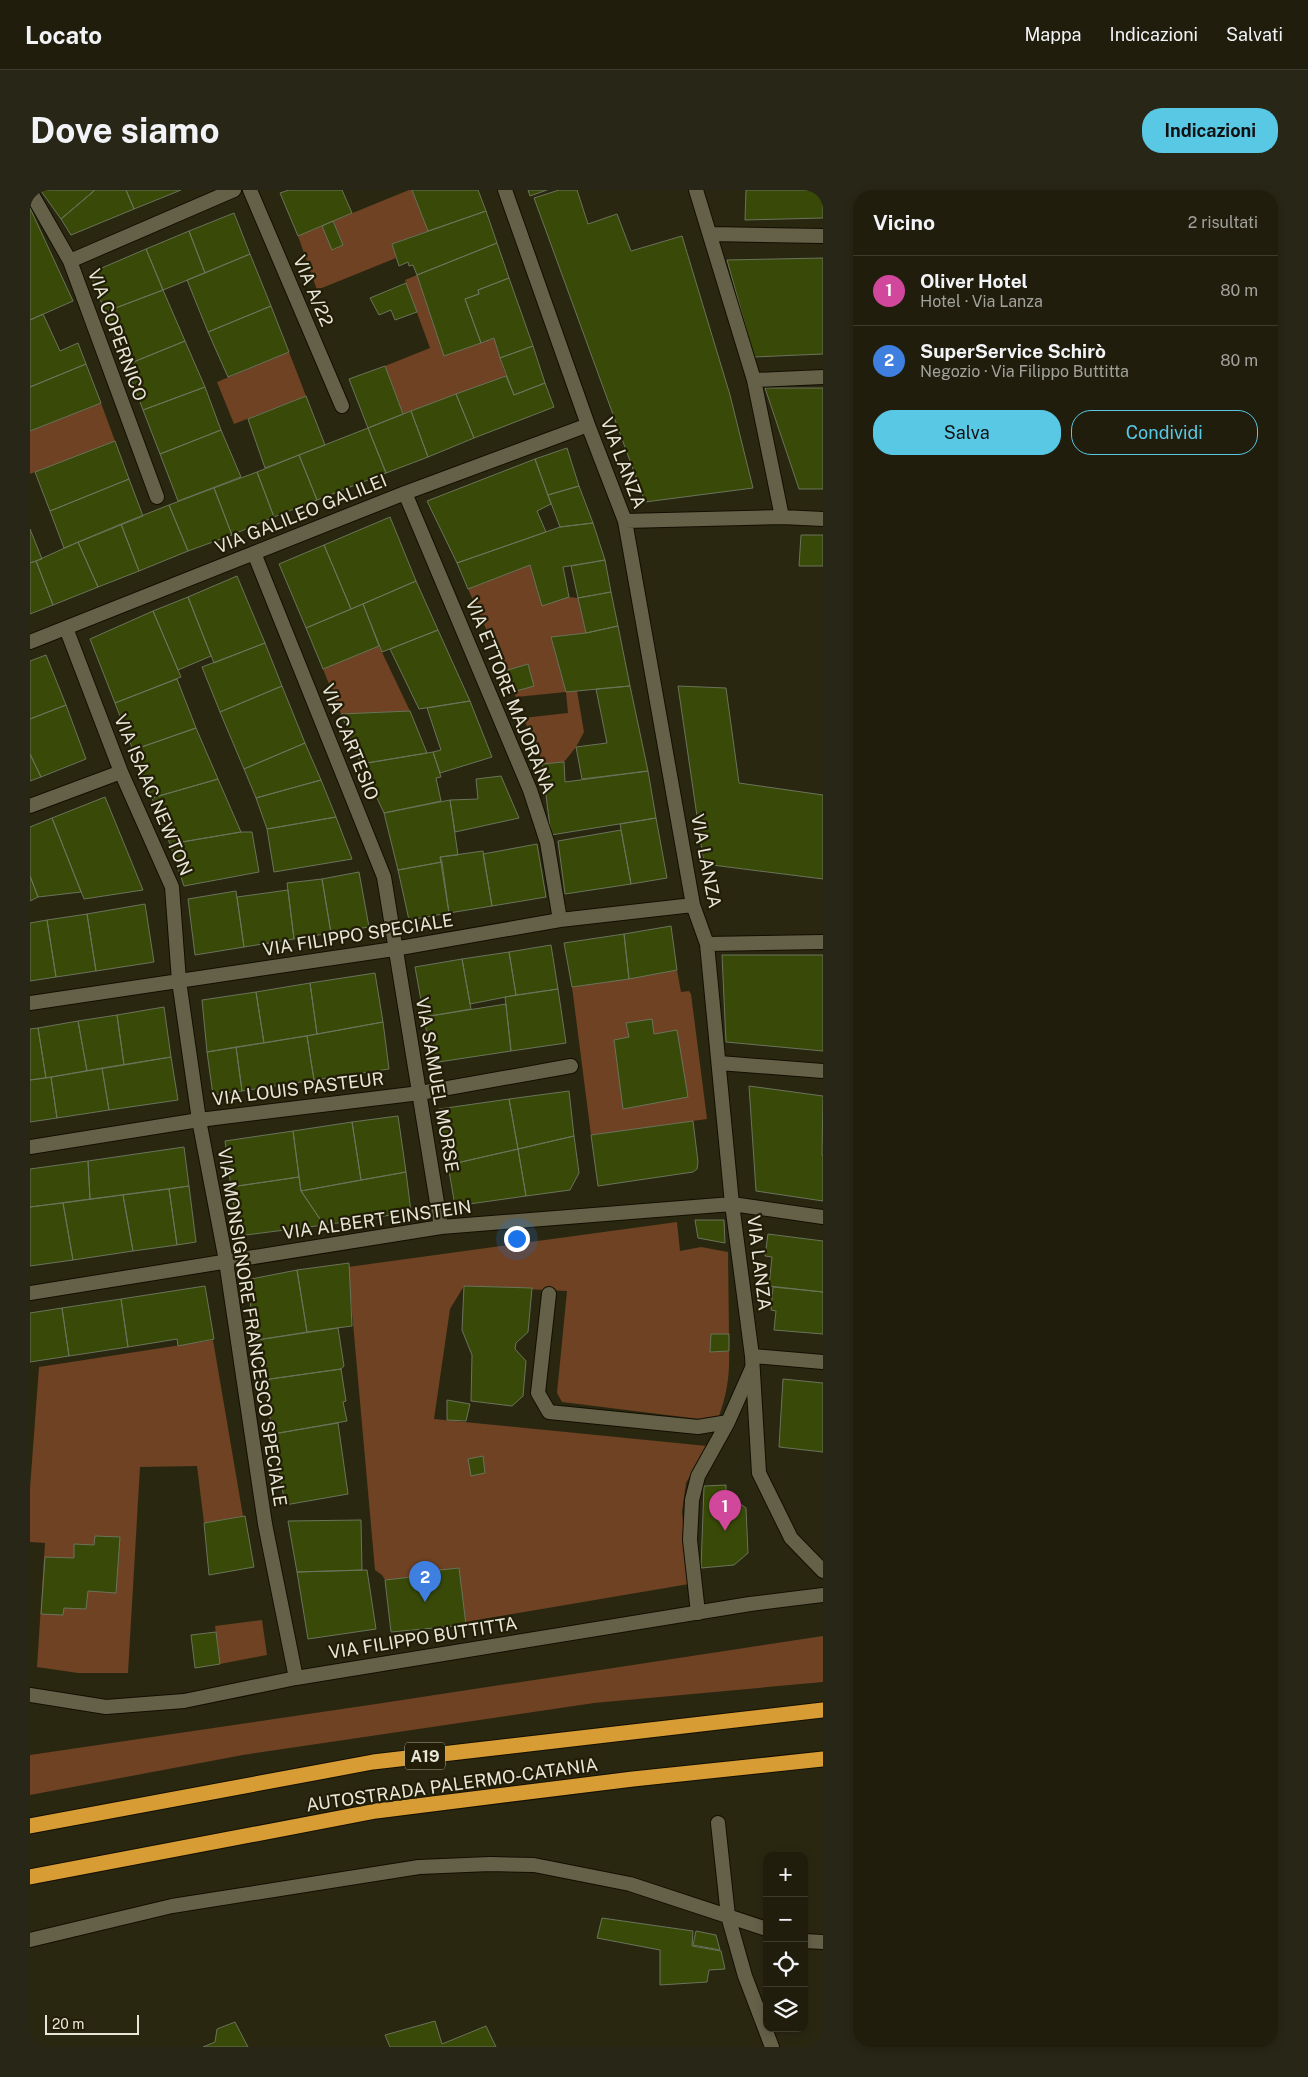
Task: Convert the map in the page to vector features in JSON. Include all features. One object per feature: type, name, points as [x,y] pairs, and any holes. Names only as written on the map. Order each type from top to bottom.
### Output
[{"type":"highway","name":"AUTOSTRADA PALERMO-CATANIA","points":[[30,1826],[372,1762],[823,1710]]},
{"type":"highway","name":"AUTOSTRADA PALERMO-CATANIA","points":[[30,1877],[376,1810],[633,1779],[823,1759]]},
{"type":"street","points":[[70,261],[234,190]]},
{"type":"street","name":"VIA A/22","points":[[250,190],[342,406]]},
{"type":"street","name":"VIA LANZA","points":[[505,190],[588,425],[625,521],[693,905],[707,944],[732,1204],[752,1362],[759,1473],[791,1538],[823,1571]]},
{"type":"street","points":[[696,190],[754,380],[782,518]]},
{"type":"street","name":"VIA COPERNICO","points":[[30,191],[70,261],[157,497]]},
{"type":"street","points":[[710,234],[823,236]]},
{"type":"street","points":[[754,380],[823,378]]},
{"type":"street","name":"VIA GALILEO GALILEI","points":[[30,642],[405,493],[588,425]]},
{"type":"street","name":"VIA ETTORE MAJORANA","points":[[405,493],[530,790],[547,842],[560,920]]},
{"type":"street","points":[[625,521],[823,518]]},
{"type":"street","name":"VIA CARTESIO","points":[[254,552],[384,877],[394,950]]},
{"type":"street","name":"VIA ISAAC NEWTON","points":[[66,628],[121,772],[172,887],[179,982]]},
{"type":"street","points":[[30,806],[121,772]]},
{"type":"street","name":"VIA FILIPPO SPECIALE","points":[[30,1003],[394,950],[560,920],[693,905]]},
{"type":"street","points":[[707,944],[823,942]]},
{"type":"street","name":"VIA SAMUEL MORSE","points":[[394,950],[420,1093],[441,1227]]},
{"type":"street","name":"VIA MONSIGNORE FRANCESCO SPECIALE","points":[[179,982],[199,1120],[226,1261],[265,1524],[296,1678]]},
{"type":"street","points":[[719,1062],[823,1071]]},
{"type":"street","name":"VIA LOUIS PASTEUR","points":[[30,1147],[199,1120],[420,1093],[571,1066]]},
{"type":"street","name":"VIA ALBERT EINSTEIN","points":[[30,1293],[441,1227],[732,1204],[823,1217]]},
{"type":"street","points":[[550,1294],[538,1393],[549,1412],[698,1427],[728,1422]]},
{"type":"street","points":[[698,1613],[690,1540],[692,1500],[698,1476],[728,1422],[752,1362],[823,1362]]},
{"type":"street","name":"VIA FILIPPO BUTTITTA","points":[[30,1695],[106,1707],[184,1701],[296,1678],[750,1604],[823,1595]]},
{"type":"street","points":[[718,1823],[728,1916],[745,1976],[772,2047]]},
{"type":"street","points":[[30,1940],[172,1906],[418,1867],[490,1864],[534,1865],[630,1884],[763,1928]]},
{"type":"street","points":[[808,1941],[823,1942]]},
{"type":"shaded area","points":[[412,190],[428,231],[392,244],[396,258],[317,290],[298,236],[322,226],[333,250],[343,245],[333,221]]},
{"type":"shaded area","points":[[417,275],[444,356],[494,338],[506,376],[403,414],[385,366],[430,348],[405,280]]},
{"type":"shaded area","points":[[289,352],[306,396],[234,424],[217,382]]},
{"type":"shaded area","points":[[101,403],[115,441],[30,474],[30,431]]},
{"type":"shaded area","points":[[530,565],[542,606],[569,597],[578,598],[586,633],[551,637],[566,692],[516,697],[513,692],[528,664],[505,671],[468,589]]},
{"type":"shaded area","points":[[379,646],[410,711],[341,714],[323,669]]},
{"type":"shaded area","points":[[577,691],[584,732],[576,747],[564,762],[542,764],[539,751],[523,718],[568,713],[566,692]]},
{"type":"shaded area","points":[[677,970],[681,992],[689,991],[691,994],[707,1119],[591,1135],[572,987]]},
{"type":"shaded area","points":[[677,1222],[680,1251],[701,1247],[728,1252],[729,1334],[711,1335],[710,1352],[729,1351],[727,1384],[719,1416],[699,1419],[562,1402],[557,1393],[567,1291],[464,1286],[450,1309],[434,1419],[707,1446],[686,1483],[682,1512],[689,1584],[471,1621],[466,1625],[459,1568],[421,1572],[421,1576],[385,1580],[375,1570],[348,1267]]},
{"type":"shaded area","points":[[213,1340],[243,1516],[204,1523],[197,1466],[140,1467],[128,1673],[78,1673],[37,1667],[45,1543],[30,1542],[30,1488],[39,1367]]},
{"type":"shaded area","points":[[262,1620],[267,1655],[220,1664],[215,1626]]},
{"type":"shaded area","points":[[823,1636],[823,1682],[594,1703],[243,1755],[30,1795],[30,1755]]},
{"type":"building","points":[[95,190],[61,219],[41,191]]},
{"type":"building","points":[[95,190],[126,190],[134,209],[71,235],[61,219]]},
{"type":"building","points":[[126,190],[181,190],[134,209]]},
{"type":"building","points":[[289,190],[342,190],[352,213],[298,236],[280,193]]},
{"type":"building","points":[[412,190],[478,190],[486,211],[428,231]]},
{"type":"building","points":[[528,190],[547,190],[530,196]]},
{"type":"building","points":[[559,190],[577,190],[588,224],[617,214],[631,251],[682,236],[730,395],[753,488],[645,502],[534,198]]},
{"type":"building","points":[[746,190],[823,190],[823,218],[745,220]]},
{"type":"building","points":[[30,208],[73,301],[30,320]]},
{"type":"building","points":[[486,211],[497,243],[417,275],[413,265],[409,266],[408,262],[399,266],[392,244]]},
{"type":"building","points":[[234,213],[250,254],[205,273],[189,231]]},
{"type":"building","points":[[333,221],[343,245],[332,250],[322,226]]},
{"type":"building","points":[[189,231],[205,273],[163,290],[146,249]]},
{"type":"building","points":[[497,243],[509,278],[478,290],[479,294],[465,299],[481,343],[444,356],[417,275]]},
{"type":"building","points":[[146,249],[163,290],[105,312],[90,273]]},
{"type":"building","points":[[250,254],[271,306],[208,332],[187,280]]},
{"type":"building","points":[[823,258],[823,354],[754,357],[727,260]]},
{"type":"building","points":[[509,278],[533,346],[500,358],[494,338],[481,343],[465,299],[479,294],[478,290]]},
{"type":"building","points":[[406,283],[417,312],[395,320],[391,310],[379,315],[370,298]]},
{"type":"building","points":[[163,290],[185,341],[126,365],[105,312]]},
{"type":"building","points":[[271,306],[289,352],[228,377],[208,332]]},
{"type":"building","points":[[43,314],[60,351],[78,343],[86,364],[30,387],[30,320]]},
{"type":"building","points":[[185,341],[205,387],[143,410],[126,365]]},
{"type":"building","points":[[533,346],[545,383],[514,395],[500,358]]},
{"type":"building","points":[[86,364],[101,403],[30,431],[30,387]]},
{"type":"building","points":[[385,366],[403,414],[368,428],[349,379]]},
{"type":"building","points":[[506,376],[514,395],[545,383],[554,407],[474,438],[456,394]]},
{"type":"building","points":[[205,387],[221,430],[160,454],[143,410]]},
{"type":"building","points":[[765,388],[823,388],[823,489],[799,489]]},
{"type":"building","points":[[456,394],[474,438],[428,457],[411,411]]},
{"type":"building","points":[[306,396],[325,445],[265,468],[248,419]]},
{"type":"building","points":[[411,411],[428,457],[386,473],[368,428]]},
{"type":"building","points":[[368,428],[386,473],[317,500],[299,455]]},
{"type":"building","points":[[221,430],[241,477],[178,501],[160,454]]},
{"type":"building","points":[[115,441],[129,479],[50,511],[35,472]]},
{"type":"building","points":[[567,448],[579,486],[548,495],[535,459]]},
{"type":"building","points":[[299,455],[317,500],[274,517],[257,472]]},
{"type":"building","points":[[535,459],[551,504],[537,511],[546,532],[457,563],[427,501]]},
{"type":"building","points":[[257,472],[274,517],[232,535],[214,488]]},
{"type":"building","points":[[129,479],[143,516],[64,548],[50,511]]},
{"type":"building","points":[[579,486],[593,523],[560,527],[548,495]]},
{"type":"building","points":[[214,488],[232,535],[188,551],[169,505]]},
{"type":"building","points":[[169,505],[188,551],[139,571],[121,524]]},
{"type":"building","points":[[390,517],[416,581],[351,609],[324,545]]},
{"type":"building","points":[[593,523],[605,560],[563,567],[569,597],[542,606],[530,565],[468,589],[457,563],[560,527]]},
{"type":"building","points":[[121,524],[139,571],[98,587],[78,542]]},
{"type":"building","points":[[30,529],[42,559],[30,563]]},
{"type":"building","points":[[801,535],[823,535],[823,566],[799,566]]},
{"type":"building","points":[[78,542],[98,587],[53,605],[36,561]]},
{"type":"building","points":[[324,545],[351,609],[306,628],[279,564]]},
{"type":"building","points":[[605,560],[611,592],[578,598],[571,566]]},
{"type":"building","points":[[36,561],[53,605],[30,614],[30,563]]},
{"type":"building","points":[[237,576],[265,643],[214,663],[188,597]]},
{"type":"building","points":[[416,581],[438,630],[382,652],[363,604]]},
{"type":"building","points":[[611,592],[618,626],[586,633],[578,598]]},
{"type":"building","points":[[188,597],[211,656],[178,670],[153,611]]},
{"type":"building","points":[[363,604],[379,646],[323,669],[306,628]]},
{"type":"building","points":[[153,611],[181,677],[115,703],[90,639]]},
{"type":"building","points":[[618,626],[630,686],[566,692],[551,637],[586,633]]},
{"type":"building","points":[[438,630],[470,701],[419,709],[390,649]]},
{"type":"building","points":[[265,643],[282,686],[220,712],[202,667]]},
{"type":"building","points":[[46,655],[66,705],[30,719],[30,661]]},
{"type":"building","points":[[528,664],[534,686],[513,692],[505,671]]},
{"type":"building","points":[[177,679],[196,728],[133,750],[115,703]]},
{"type":"building","points":[[282,686],[305,743],[244,769],[220,712]]},
{"type":"building","points":[[630,686],[648,771],[582,779],[576,747],[607,743],[596,689]]},
{"type":"building","points":[[678,686],[726,688],[739,783],[823,795],[823,879],[704,864]]},
{"type":"building","points":[[470,701],[492,757],[440,773],[433,752],[441,750],[427,708]]},
{"type":"building","points":[[66,705],[86,759],[41,777],[30,754],[30,719]]},
{"type":"building","points":[[410,711],[427,753],[361,764],[341,714]]},
{"type":"building","points":[[196,728],[218,779],[152,798],[133,750]]},
{"type":"building","points":[[305,743],[321,780],[256,798],[244,769]]},
{"type":"building","points":[[433,752],[441,777],[436,778],[441,801],[384,813],[361,764]]},
{"type":"building","points":[[30,754],[41,777],[30,781]]},
{"type":"building","points":[[564,762],[565,782],[648,771],[656,818],[551,835],[542,764]]},
{"type":"building","points":[[501,776],[519,818],[455,832],[450,800],[478,799],[476,779]]},
{"type":"building","points":[[218,779],[241,832],[170,844],[152,798]]},
{"type":"building","points":[[321,780],[336,817],[267,829],[256,798]]},
{"type":"building","points":[[105,797],[143,890],[84,899],[52,818]]},
{"type":"building","points":[[450,800],[458,855],[440,857],[442,862],[398,870],[384,813]]},
{"type":"building","points":[[336,817],[352,859],[274,872],[267,829]]},
{"type":"building","points":[[52,818],[81,892],[38,897],[30,876],[30,827]]},
{"type":"building","points":[[656,818],[667,878],[631,884],[620,824]]},
{"type":"building","points":[[621,830],[631,884],[565,894],[558,841]]},
{"type":"building","points":[[241,832],[252,832],[259,872],[184,886],[170,844]]},
{"type":"building","points":[[537,844],[546,897],[492,906],[483,854]]},
{"type":"building","points":[[483,851],[492,906],[449,913],[440,857]]},
{"type":"building","points":[[442,862],[449,913],[409,920],[398,870]]},
{"type":"building","points":[[359,872],[369,927],[331,933],[322,879]]},
{"type":"building","points":[[30,876],[38,897],[30,901]]},
{"type":"building","points":[[322,879],[331,933],[294,939],[287,883]]},
{"type":"building","points":[[288,890],[294,939],[244,947],[237,897]]},
{"type":"building","points":[[236,891],[244,947],[195,955],[188,899]]},
{"type":"building","points":[[145,904],[154,962],[96,971],[87,914]]},
{"type":"building","points":[[87,914],[96,971],[56,977],[47,920]]},
{"type":"building","points":[[47,920],[56,977],[30,981],[30,923]]},
{"type":"building","points":[[671,926],[677,970],[629,979],[624,934]]},
{"type":"building","points":[[624,934],[629,979],[572,987],[564,943]]},
{"type":"building","points":[[551,945],[558,989],[516,995],[509,952]]},
{"type":"building","points":[[509,952],[516,995],[470,1004],[462,959]]},
{"type":"building","points":[[722,955],[823,955],[823,1051],[726,1042]]},
{"type":"building","points":[[462,959],[471,1009],[424,1017],[415,967]]},
{"type":"building","points":[[375,973],[383,1022],[317,1034],[310,983]]},
{"type":"building","points":[[310,983],[317,1034],[264,1043],[256,992]]},
{"type":"building","points":[[558,989],[566,1043],[511,1051],[505,997]]},
{"type":"building","points":[[256,992],[264,1043],[207,1052],[202,1000]]},
{"type":"building","points":[[506,1004],[511,1051],[432,1063],[424,1017]]},
{"type":"building","points":[[164,1007],[171,1057],[124,1065],[117,1015]]},
{"type":"building","points":[[117,1015],[124,1065],[87,1071],[78,1021]]},
{"type":"building","points":[[652,1019],[654,1034],[677,1030],[688,1097],[623,1109],[614,1040],[629,1037],[626,1023]]},
{"type":"building","points":[[78,1021],[87,1071],[46,1078],[38,1028]]},
{"type":"building","points":[[383,1022],[389,1069],[314,1080],[307,1036]]},
{"type":"building","points":[[38,1028],[46,1078],[30,1080],[30,1029]]},
{"type":"building","points":[[307,1036],[314,1080],[242,1091],[236,1047]]},
{"type":"building","points":[[236,1047],[242,1091],[213,1095],[207,1052]]},
{"type":"building","points":[[171,1057],[178,1100],[109,1110],[102,1068]]},
{"type":"building","points":[[102,1068],[109,1110],[57,1118],[51,1077]]},
{"type":"building","points":[[51,1077],[57,1118],[30,1122],[30,1080]]},
{"type":"building","points":[[749,1086],[823,1096],[823,1201],[756,1191]]},
{"type":"building","points":[[569,1091],[574,1136],[518,1149],[509,1099]]},
{"type":"building","points":[[509,1099],[518,1149],[448,1165],[439,1109]]},
{"type":"building","points":[[398,1116],[406,1172],[361,1180],[352,1122]]},
{"type":"building","points":[[693,1121],[698,1162],[697,1169],[693,1172],[598,1186],[591,1135]]},
{"type":"building","points":[[352,1122],[361,1180],[301,1191],[293,1131]]},
{"type":"building","points":[[293,1131],[299,1177],[231,1187],[225,1141]]},
{"type":"building","points":[[574,1136],[579,1173],[570,1190],[526,1196],[518,1149]]},
{"type":"building","points":[[184,1147],[189,1186],[90,1199],[88,1161]]},
{"type":"building","points":[[518,1149],[526,1196],[455,1206],[448,1165]]},
{"type":"building","points":[[88,1161],[90,1199],[30,1207],[30,1169]]},
{"type":"building","points":[[406,1172],[411,1212],[324,1225],[301,1191]]},
{"type":"building","points":[[299,1177],[301,1191],[324,1225],[238,1236],[231,1187]]},
{"type":"building","points":[[189,1186],[196,1242],[177,1245],[169,1189]]},
{"type":"building","points":[[169,1189],[177,1245],[133,1251],[123,1195]]},
{"type":"building","points":[[123,1195],[133,1251],[73,1260],[63,1203]]},
{"type":"building","points":[[63,1203],[73,1260],[30,1266],[30,1207]]},
{"type":"building","points":[[695,1220],[724,1220],[725,1243],[698,1238]]},
{"type":"building","points":[[768,1234],[823,1241],[823,1292],[769,1286],[772,1257],[765,1256]]},
{"type":"building","points":[[349,1263],[352,1326],[307,1332],[297,1270]]},
{"type":"building","points":[[297,1270],[307,1332],[257,1340],[246,1280]]},
{"type":"building","points":[[205,1286],[214,1339],[178,1346],[177,1339],[128,1347],[121,1299]]},
{"type":"building","points":[[464,1286],[532,1288],[528,1332],[516,1343],[515,1349],[526,1361],[523,1396],[512,1406],[471,1401],[472,1355],[462,1330]]},
{"type":"building","points":[[773,1287],[823,1292],[823,1334],[774,1330],[776,1311],[771,1310]]},
{"type":"building","points":[[121,1299],[128,1347],[69,1356],[62,1308]]},
{"type":"building","points":[[62,1308],[69,1356],[30,1362],[30,1313]]},
{"type":"building","points":[[338,1328],[344,1366],[341,1369],[263,1380],[257,1340]]},
{"type":"building","points":[[711,1334],[729,1334],[729,1351],[710,1352]]},
{"type":"building","points":[[341,1369],[346,1401],[343,1402],[347,1421],[273,1434],[263,1380]]},
{"type":"building","points":[[783,1379],[823,1383],[823,1452],[779,1447]]},
{"type":"building","points":[[447,1400],[470,1404],[466,1421],[447,1420]]},
{"type":"building","points":[[338,1423],[348,1494],[285,1505],[273,1434]]},
{"type":"building","points":[[483,1456],[485,1473],[471,1476],[468,1459]]},
{"type":"building","points":[[726,1485],[726,1497],[732,1498],[746,1508],[748,1553],[734,1565],[701,1568],[704,1486]]},
{"type":"building","points":[[245,1516],[254,1567],[209,1575],[204,1523]]},
{"type":"building","points":[[361,1520],[362,1570],[297,1572],[288,1521]]},
{"type":"building","points":[[95,1536],[120,1537],[116,1593],[88,1591],[86,1609],[64,1608],[63,1615],[41,1614],[45,1557],[74,1558],[74,1544],[94,1545]]},
{"type":"building","points":[[459,1568],[466,1625],[391,1632],[385,1580],[421,1576],[421,1572]]},
{"type":"building","points":[[367,1570],[376,1629],[308,1639],[297,1572]]},
{"type":"building","points":[[216,1632],[220,1664],[195,1668],[191,1635]]},
{"type":"building","points":[[602,1918],[693,1931],[692,1946],[721,1951],[725,1969],[709,1970],[707,1982],[660,1985],[660,1950],[597,1938]]},
{"type":"building","points":[[696,1931],[716,1935],[720,1950],[693,1945]]},
{"type":"building","points":[[435,2021],[442,2044],[486,2026],[496,2047],[390,2047],[385,2035]]},
{"type":"building","points":[[235,2022],[248,2047],[203,2047],[215,2042],[217,2029]]},
{"type":"place","name":"Oliver Hotel","points":[[725,1531]]},
{"type":"place","name":"SuperService Schirò","points":[[425,1602]]}]
